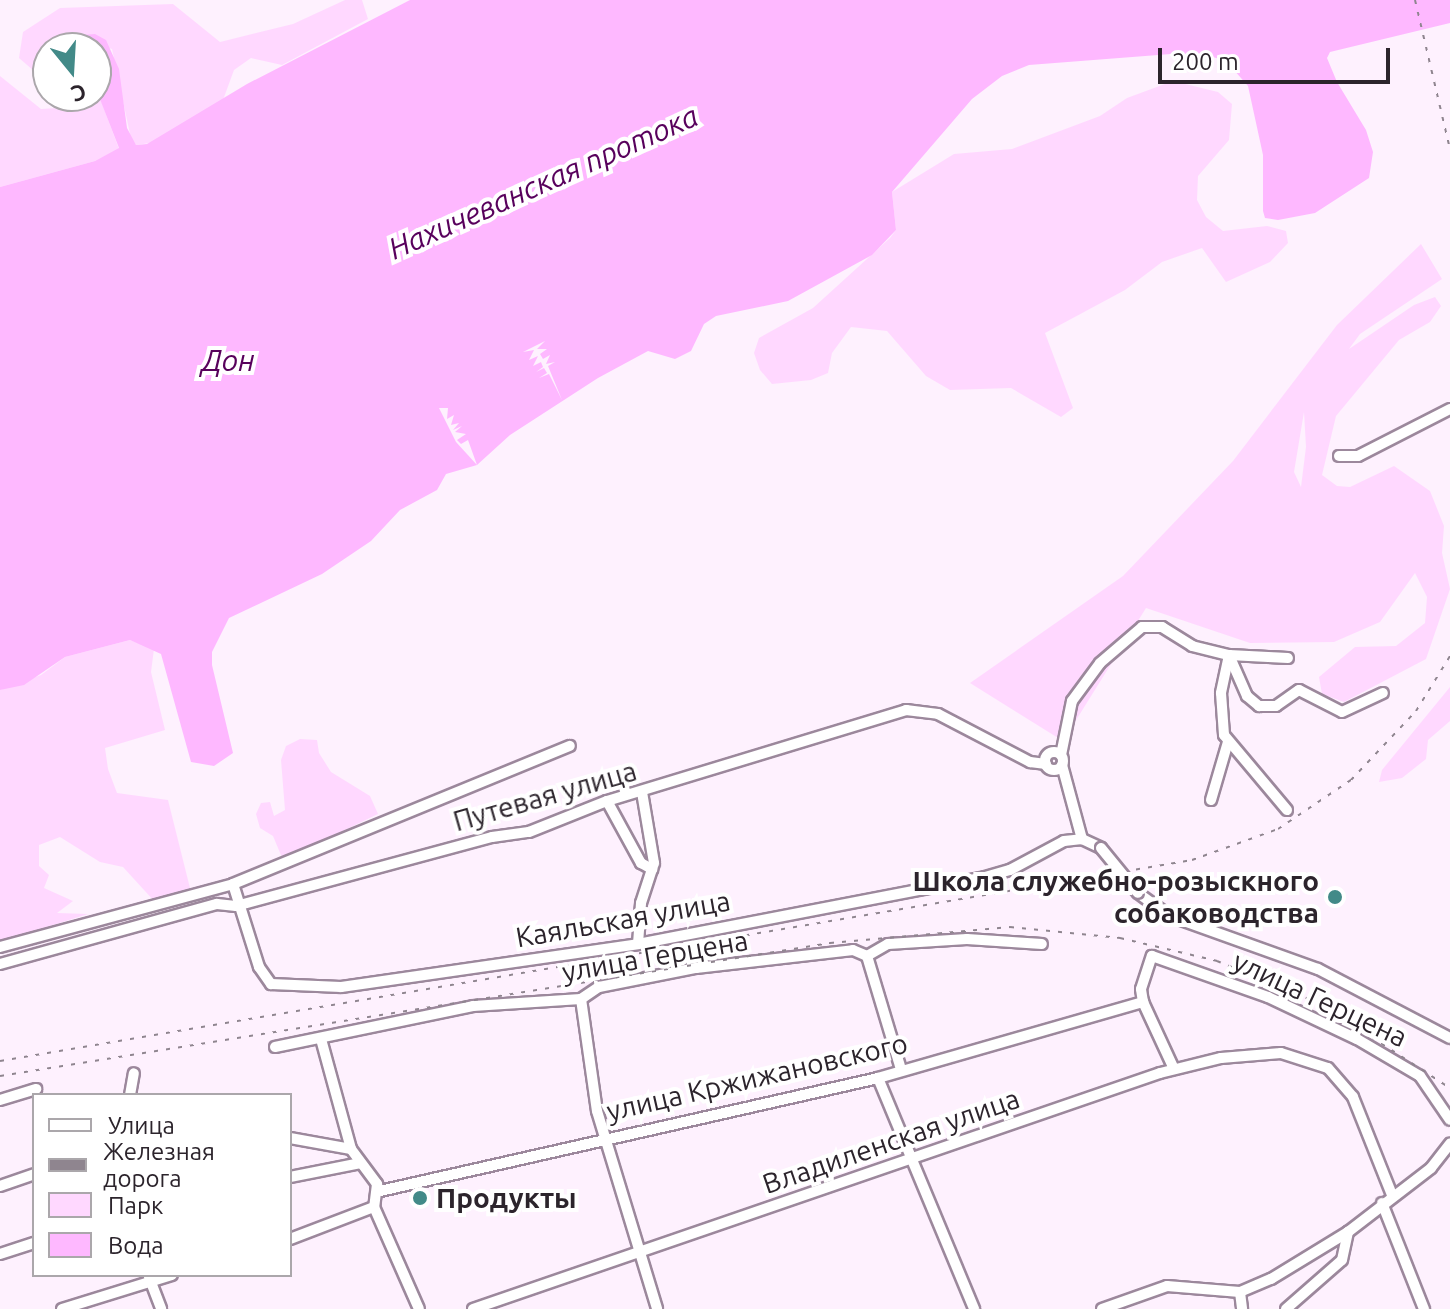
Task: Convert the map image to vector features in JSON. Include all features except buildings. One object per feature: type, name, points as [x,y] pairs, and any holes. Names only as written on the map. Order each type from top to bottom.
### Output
[{"type":"street","points":[[1339,456],[1358,456],[1450,409]]},
{"type":"street","points":[[1082,839],[1055,764],[1072,701],[1100,663],[1142,627],[1162,627],[1192,646],[1229,655],[1288,658]]},
{"type":"street","points":[[1229,655],[1247,696],[1259,706],[1276,706],[1306,690],[1342,712],[1383,693]]},
{"type":"street","points":[[1211,800],[1228,742],[1221,707],[1229,655]]},
{"type":"street","name":"Путевая улица","points":[[0,964],[217,904],[236,906],[492,837],[529,832],[607,801],[906,710],[938,714],[1030,762],[1055,764]]},
{"type":"street","points":[[1228,742],[1287,810]]},
{"type":"street","name":"Путевая улица","points":[[0,947],[233,884],[570,746]]},
{"type":"street","points":[[638,944],[641,903],[652,869],[653,846],[642,792]]},
{"type":"street","points":[[607,801],[641,863],[652,869]]},
{"type":"street","name":"Каяльская улица","points":[[233,884],[236,906],[259,967],[271,984],[291,989],[418,979],[638,944],[985,877],[1030,862],[1064,841],[1082,839]]},
{"type":"street","name":"улица Герцена","points":[[1082,839],[1101,848],[1138,893],[1170,916],[1318,969],[1450,1038]]},
{"type":"street","name":"улица Герцена","points":[[275,1047],[473,1006],[581,999],[599,987],[696,968],[853,950],[867,956],[888,944],[967,939],[1042,944]]},
{"type":"street","points":[[867,956],[901,1069]]},
{"type":"street","name":"улица Герцена","points":[[1143,1002],[1147,959],[1182,963],[1357,1039],[1420,1076],[1450,1120]]},
{"type":"street","points":[[581,999],[586,1049],[605,1137],[637,1252],[657,1309]]},
{"type":"street","points":[[1143,1002],[1174,1069]]},
{"type":"street","name":"улица Кржижановского","points":[[380,1191],[605,1137],[878,1078],[1143,1002]]},
{"type":"street","points":[[321,1039],[351,1149],[380,1191],[374,1207],[419,1309]]},
{"type":"street","name":"Владиленская улица","points":[[473,1309],[1174,1069],[1221,1058],[1281,1053],[1328,1068],[1353,1097],[1392,1195]]},
{"type":"street","points":[[130,1093],[134,1073]]},
{"type":"street","points":[[878,1078],[974,1309]]},
{"type":"street","points":[[0,1100],[36,1089]]},
{"type":"street","points":[[292,1138],[351,1149]]},
{"type":"street","points":[[1102,1309],[1167,1286],[1240,1292],[1303,1263],[1431,1168],[1450,1144]]},
{"type":"street","points":[[292,1177],[361,1163]]},
{"type":"street","points":[[0,1186],[32,1175]]},
{"type":"street","points":[[1382,1203],[1424,1309]]},
{"type":"street","points":[[292,1238],[374,1207]]},
{"type":"street","points":[[1286,1309],[1342,1260],[1348,1232]]},
{"type":"street","points":[[0,1254],[32,1244]]},
{"type":"street","points":[[62,1309],[149,1278],[161,1309]]},
{"type":"street","points":[[1240,1292],[1242,1309]]},
{"type":"green space","points":[[345,0],[362,0],[368,19],[282,65],[251,58],[234,70],[223,100],[157,142],[136,145],[131,139],[112,49],[112,32],[32,32],[32,69],[19,58],[23,32],[60,8],[173,4],[220,42],[293,24]]},
{"type":"green space","points":[[0,76],[32,102],[32,112],[105,112],[119,149],[95,161],[0,187]]},
{"type":"green space","points":[[1173,81],[1218,92],[1232,104],[1229,140],[1198,176],[1197,200],[1206,217],[1223,231],[1267,226],[1286,231],[1288,243],[1270,262],[1226,282],[1202,248],[1162,262],[1125,290],[1045,333],[1073,408],[1061,417],[1011,388],[950,390],[926,376],[887,331],[851,327],[832,353],[828,373],[811,380],[772,384],[760,370],[754,353],[759,338],[813,308],[896,230],[892,192],[954,154],[1012,149],[1100,116],[1127,98]]},
{"type":"green space","points":[[1421,244],[1442,279],[1360,334],[1349,349],[1414,305],[1435,297],[1441,306],[1430,322],[1399,340],[1336,416],[1322,475],[1337,486],[1350,487],[1394,466],[1430,491],[1444,526],[1442,553],[1450,589],[1426,659],[1344,702],[1322,694],[1319,677],[1355,647],[1396,646],[1425,623],[1427,597],[1415,573],[1380,622],[1334,642],[1250,643],[1146,608],[1063,741],[970,683],[1123,576],[1233,461],[1337,325]],"holes":[[[1304,412],[1306,447],[1301,487],[1294,472]]]},
{"type":"green space","points":[[130,640],[154,649],[151,672],[165,730],[105,748],[108,769],[117,793],[168,800],[191,892],[155,902],[123,867],[100,862],[60,837],[39,845],[39,866],[49,875],[44,888],[73,901],[57,913],[88,914],[0,942],[0,690],[41,675],[65,657]]},
{"type":"green space","points":[[1450,687],[1450,721],[1428,740],[1426,759],[1402,778],[1379,782],[1382,770]]},
{"type":"green space","points":[[300,739],[317,740],[319,753],[331,772],[370,796],[378,814],[283,860],[273,836],[260,828],[256,814],[261,803],[270,802],[274,816],[285,810],[281,760],[286,746]]},
{"type":"water","name":"Дон","points":[[410,0],[1450,0],[1450,23],[1330,52],[1327,58],[1337,82],[1366,130],[1373,152],[1369,178],[1315,213],[1278,220],[1265,218],[1263,211],[1263,155],[1248,86],[1226,61],[1203,54],[1171,54],[1029,65],[1002,76],[972,99],[892,192],[896,230],[872,255],[788,301],[716,316],[704,324],[691,351],[675,359],[648,351],[598,378],[510,435],[477,465],[446,474],[437,490],[400,510],[371,541],[322,574],[229,618],[212,652],[212,665],[233,753],[214,766],[191,762],[161,654],[130,640],[65,657],[24,685],[0,690],[0,187],[95,161],[119,148],[105,112],[112,112],[112,53],[119,69],[127,128],[136,145],[147,144],[247,84]]},
{"type":"pier","points":[[545,341],[537,349],[547,349],[540,354],[543,359],[550,355],[546,364],[555,362],[548,366],[562,400],[549,374],[539,378],[547,373],[544,368],[536,372],[543,367],[541,362],[533,366],[538,356],[529,360],[534,350],[523,352]]},
{"type":"pier","points":[[439,408],[448,408],[447,419],[454,415],[451,425],[459,423],[453,430],[462,426],[455,432],[466,434],[457,440],[461,444],[468,440],[477,465],[456,442]]},
{"type":"railway","points":[[1415,0],[1450,149]]},
{"type":"railway","points":[[0,1061],[1192,860],[1278,829],[1351,780],[1416,711],[1450,656]]},
{"type":"railway","points":[[0,1076],[830,943],[1010,927],[1120,938],[1217,961],[1321,1004],[1450,1088]]},
{"type":"place","name":"Школа служебно-розыскного собаководства","points":[[1335,897]]},
{"type":"place","name":"Продукты","points":[[420,1198]]},
{"type":"water label","name":"Нахичеванская протока","points":[[543,182]]}]
